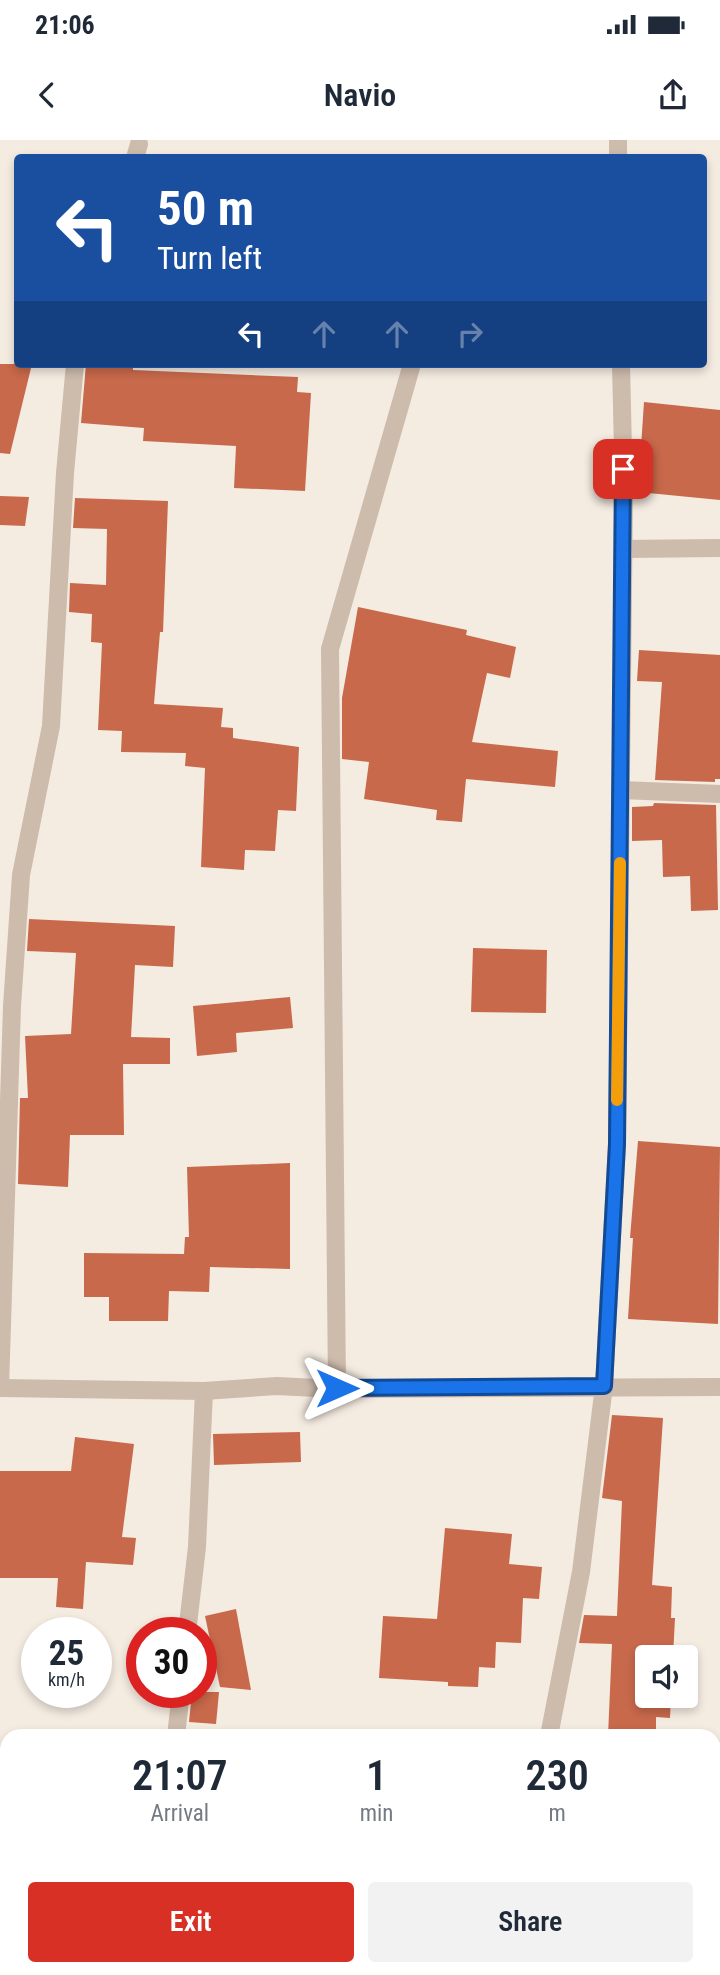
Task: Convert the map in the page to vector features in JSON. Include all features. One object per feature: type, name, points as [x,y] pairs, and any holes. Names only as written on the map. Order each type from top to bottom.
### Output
[{"type":"street","points":[[75,368],[65,473],[51,726],[21,875],[12,1006],[0,1388],[204,1391],[277,1386],[720,1387]]},
{"type":"street","points":[[337,1388],[330,649],[411,368]]},
{"type":"street","points":[[550,1729],[581,1572],[604,1386],[617,1144],[623,549],[621,368]]},
{"type":"street","points":[[623,549],[720,548]]},
{"type":"street","points":[[621,790],[720,794]]},
{"type":"street","points":[[189,1617],[197,1547],[204,1391]]},
{"type":"street","points":[[177,1729],[179,1708]]},
{"type":"building","points":[[0,364],[14,364],[14,368],[31,368],[10,454],[0,453]]},
{"type":"building","points":[[86,368],[298,377],[297,392],[311,393],[305,491],[234,488],[236,446],[143,441],[144,428],[81,423]]},
{"type":"building","points":[[644,402],[720,410],[720,500],[638,492]]},
{"type":"building","points":[[0,496],[29,497],[25,526],[0,525]]},
{"type":"building","points":[[75,498],[168,501],[163,632],[160,632],[154,704],[223,708],[221,727],[233,728],[233,738],[299,747],[296,811],[278,810],[275,851],[245,850],[244,870],[201,867],[205,768],[185,766],[186,753],[121,752],[122,731],[98,730],[102,643],[91,642],[92,614],[69,612],[70,583],[106,585],[107,529],[73,528]]},
{"type":"building","points":[[358,607],[467,630],[466,635],[516,647],[510,678],[487,673],[472,742],[558,751],[555,787],[466,779],[462,822],[436,820],[437,810],[364,799],[369,762],[342,759],[342,698]]},
{"type":"building","points":[[639,650],[720,655],[720,779],[715,779],[715,782],[655,780],[662,682],[637,681]]},
{"type":"building","points":[[654,803],[716,805],[718,910],[691,911],[690,876],[663,877],[662,840],[632,841],[632,807],[653,806]]},
{"type":"building","points":[[29,919],[175,926],[173,967],[135,965],[131,1037],[170,1038],[170,1064],[123,1064],[124,1135],[70,1135],[68,1187],[18,1184],[20,1098],[28,1098],[25,1036],[71,1034],[76,953],[27,951]]},
{"type":"building","points":[[473,948],[547,950],[546,1013],[471,1012]]},
{"type":"building","points":[[290,997],[293,1028],[236,1033],[237,1052],[197,1056],[193,1006]]},
{"type":"building","points":[[638,1141],[720,1147],[718,1324],[628,1319],[633,1238],[630,1238]]},
{"type":"building","points":[[290,1163],[290,1269],[210,1267],[209,1292],[169,1291],[168,1321],[109,1321],[109,1297],[84,1297],[84,1253],[184,1254],[185,1237],[189,1237],[187,1167]]},
{"type":"building","points":[[612,1415],[663,1418],[652,1585],[672,1587],[671,1618],[675,1618],[674,1645],[635,1645],[635,1708],[670,1708],[670,1718],[656,1717],[656,1729],[608,1729],[612,1644],[579,1643],[584,1615],[617,1616],[622,1501],[602,1498]]},
{"type":"building","points":[[300,1432],[301,1462],[214,1465],[213,1434]]},
{"type":"building","points":[[75,1437],[134,1444],[122,1537],[136,1538],[133,1565],[86,1562],[83,1609],[56,1607],[58,1578],[0,1578],[0,1471],[71,1471]]},
{"type":"building","points":[[445,1528],[512,1534],[509,1564],[542,1567],[539,1599],[523,1598],[521,1643],[496,1642],[495,1668],[479,1667],[478,1687],[448,1686],[448,1682],[379,1678],[383,1616],[437,1619]]},
{"type":"building","points":[[236,1609],[251,1690],[220,1687],[217,1673],[217,1617],[205,1616]]},
{"type":"building","points":[[219,1692],[216,1724],[189,1722],[190,1708],[217,1708]]},
{"type":"slow traffic","points":[[617,1100],[620,863]]},
{"type":"route","points":[[337,1388],[604,1386],[617,1144],[623,469]]}]
